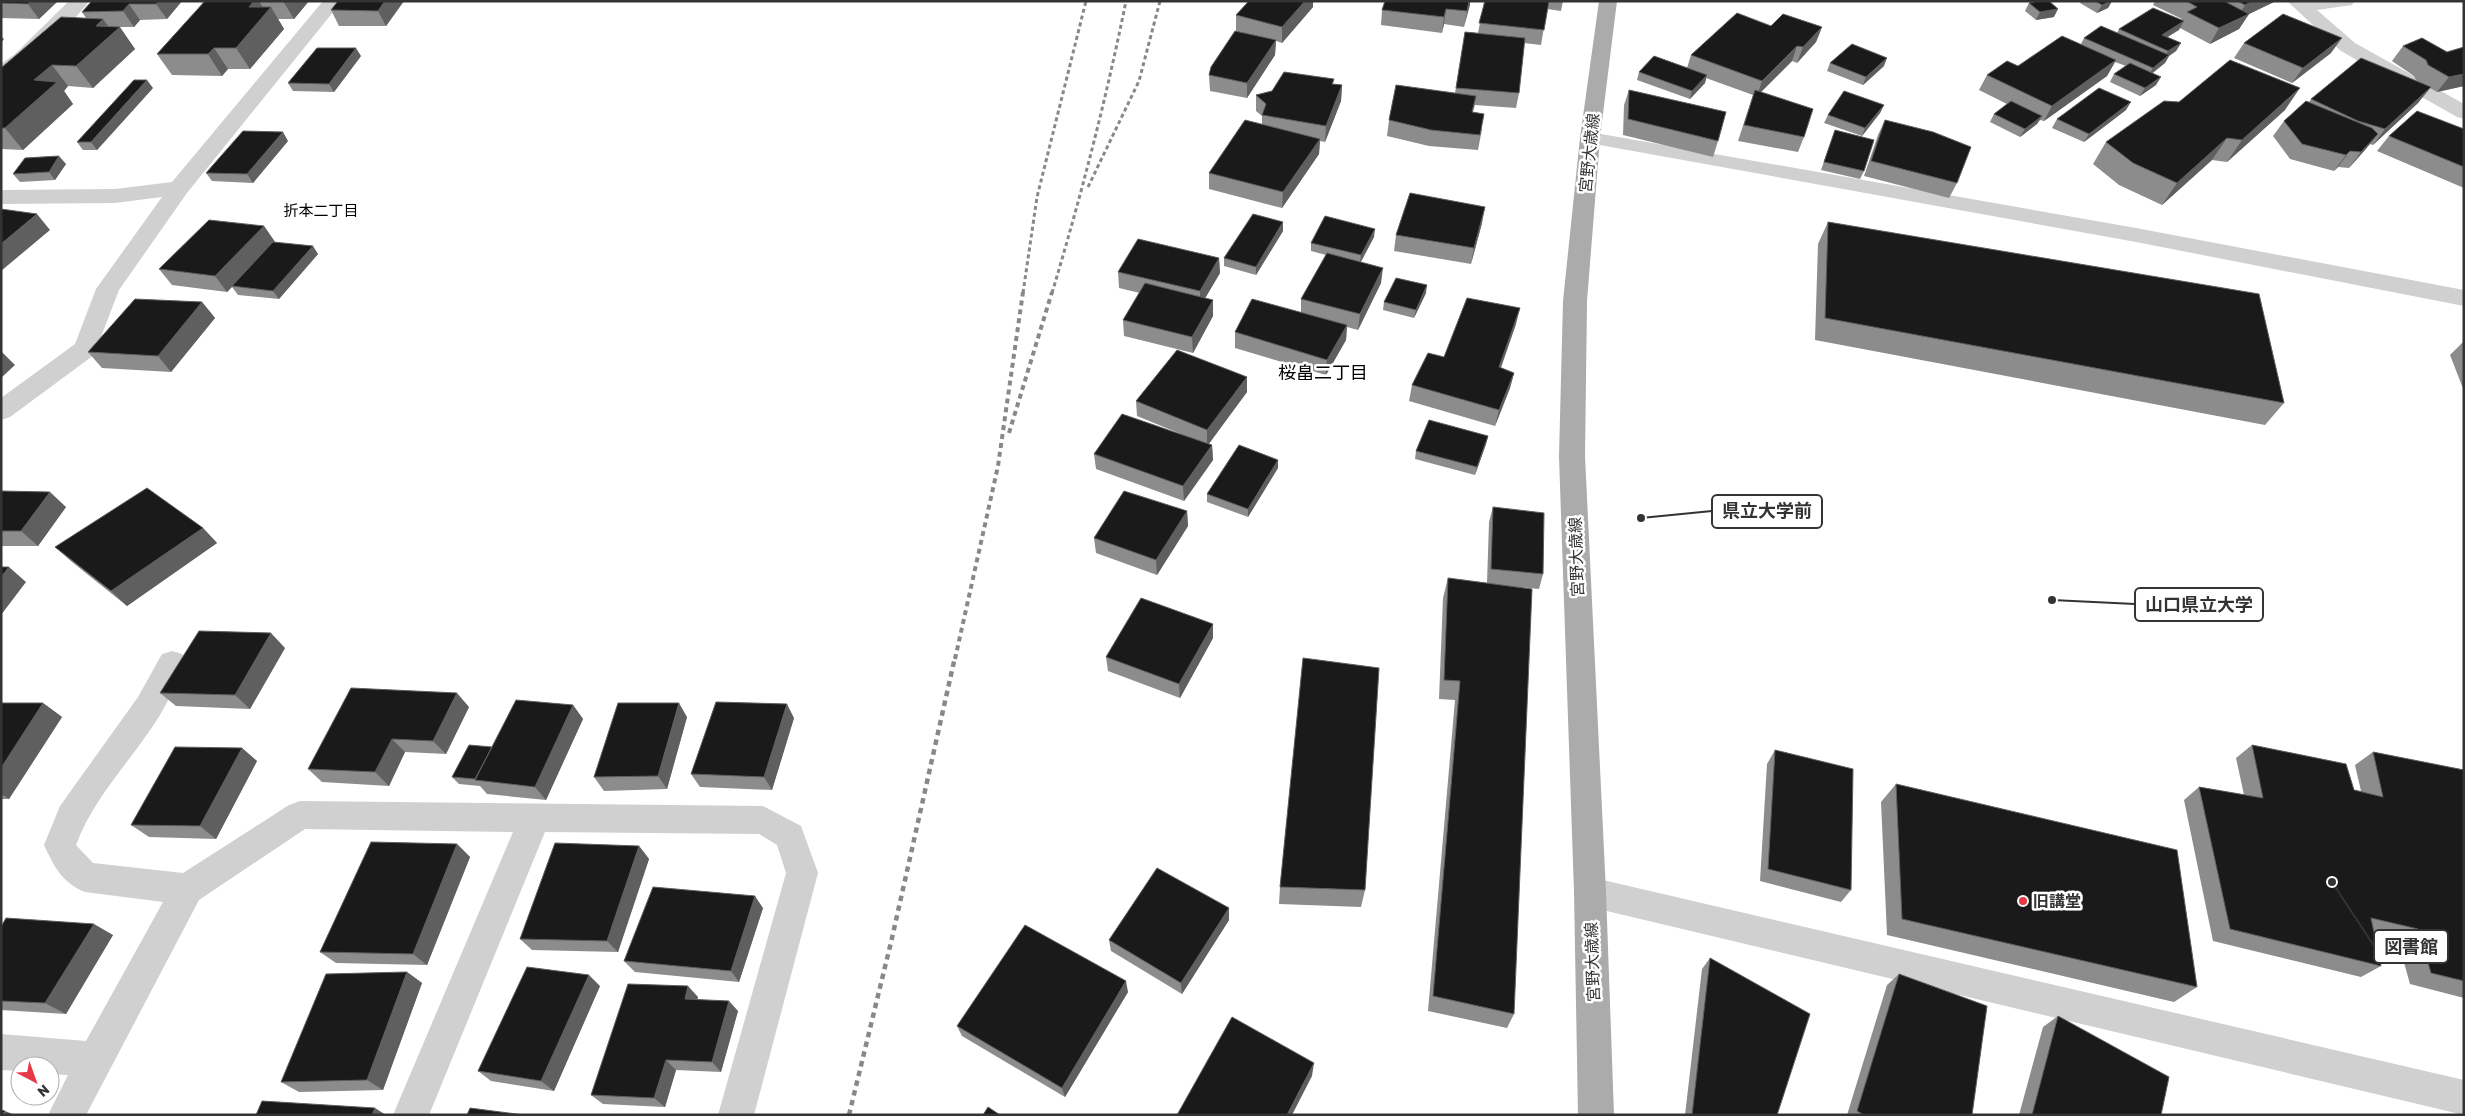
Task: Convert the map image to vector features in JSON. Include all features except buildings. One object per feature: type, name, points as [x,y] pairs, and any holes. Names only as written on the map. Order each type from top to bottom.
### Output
[{"type":"main road","name":"宮野大歳線","points":[[1596,1115],[1590,892],[1572,456],[1575,301],[1590,138],[1608,1]]},
{"type":"street","points":[[1,73],[22,58],[80,1]]},
{"type":"street","points":[[1,411],[85,349],[108,290],[179,188],[333,1]]},
{"type":"street","points":[[2298,3],[2345,1]]},
{"type":"street","points":[[2298,3],[2348,47],[2464,113]]},
{"type":"street","points":[[1590,138],[2146,237],[2464,298]]},
{"type":"street","points":[[1,198],[115,196],[179,188]]},
{"type":"street","points":[[172,663],[149,706],[71,816],[60,844],[67,860],[84,877],[187,889]]},
{"type":"street","points":[[66,1115],[187,889],[300,815],[763,820],[790,836],[802,873],[736,1115]]},
{"type":"street","points":[[411,1115],[480,945],[535,818]]},
{"type":"street","points":[[1590,892],[2464,1098]]},
{"type":"street","points":[[1,1052],[96,1060]]},
{"type":"railway","points":[[1023,293],[1037,197],[1086,1]]},
{"type":"railway","points":[[1052,293],[1092,148],[1126,1]]},
{"type":"railway","points":[[1088,187],[1139,81],[1160,1]]},
{"type":"railway","points":[[955,659],[998,466],[1023,292]]},
{"type":"railway","points":[[1009,433],[1052,292]]},
{"type":"railway","points":[[849,1115],[892,938],[955,657]]},
{"type":"place","name":"県立大学前","points":[[1641,518]]},
{"type":"place","name":"山口県立大学","points":[[2052,600]]},
{"type":"place","name":"図書館","points":[[2332,882]]},
{"type":"place","name":"旧講堂","points":[[2023,901]]},
{"type":"district","name":"折本二丁目","points":[[321,211]]},
{"type":"district","name":"桜畠二丁目","points":[[1323,373]]}]
